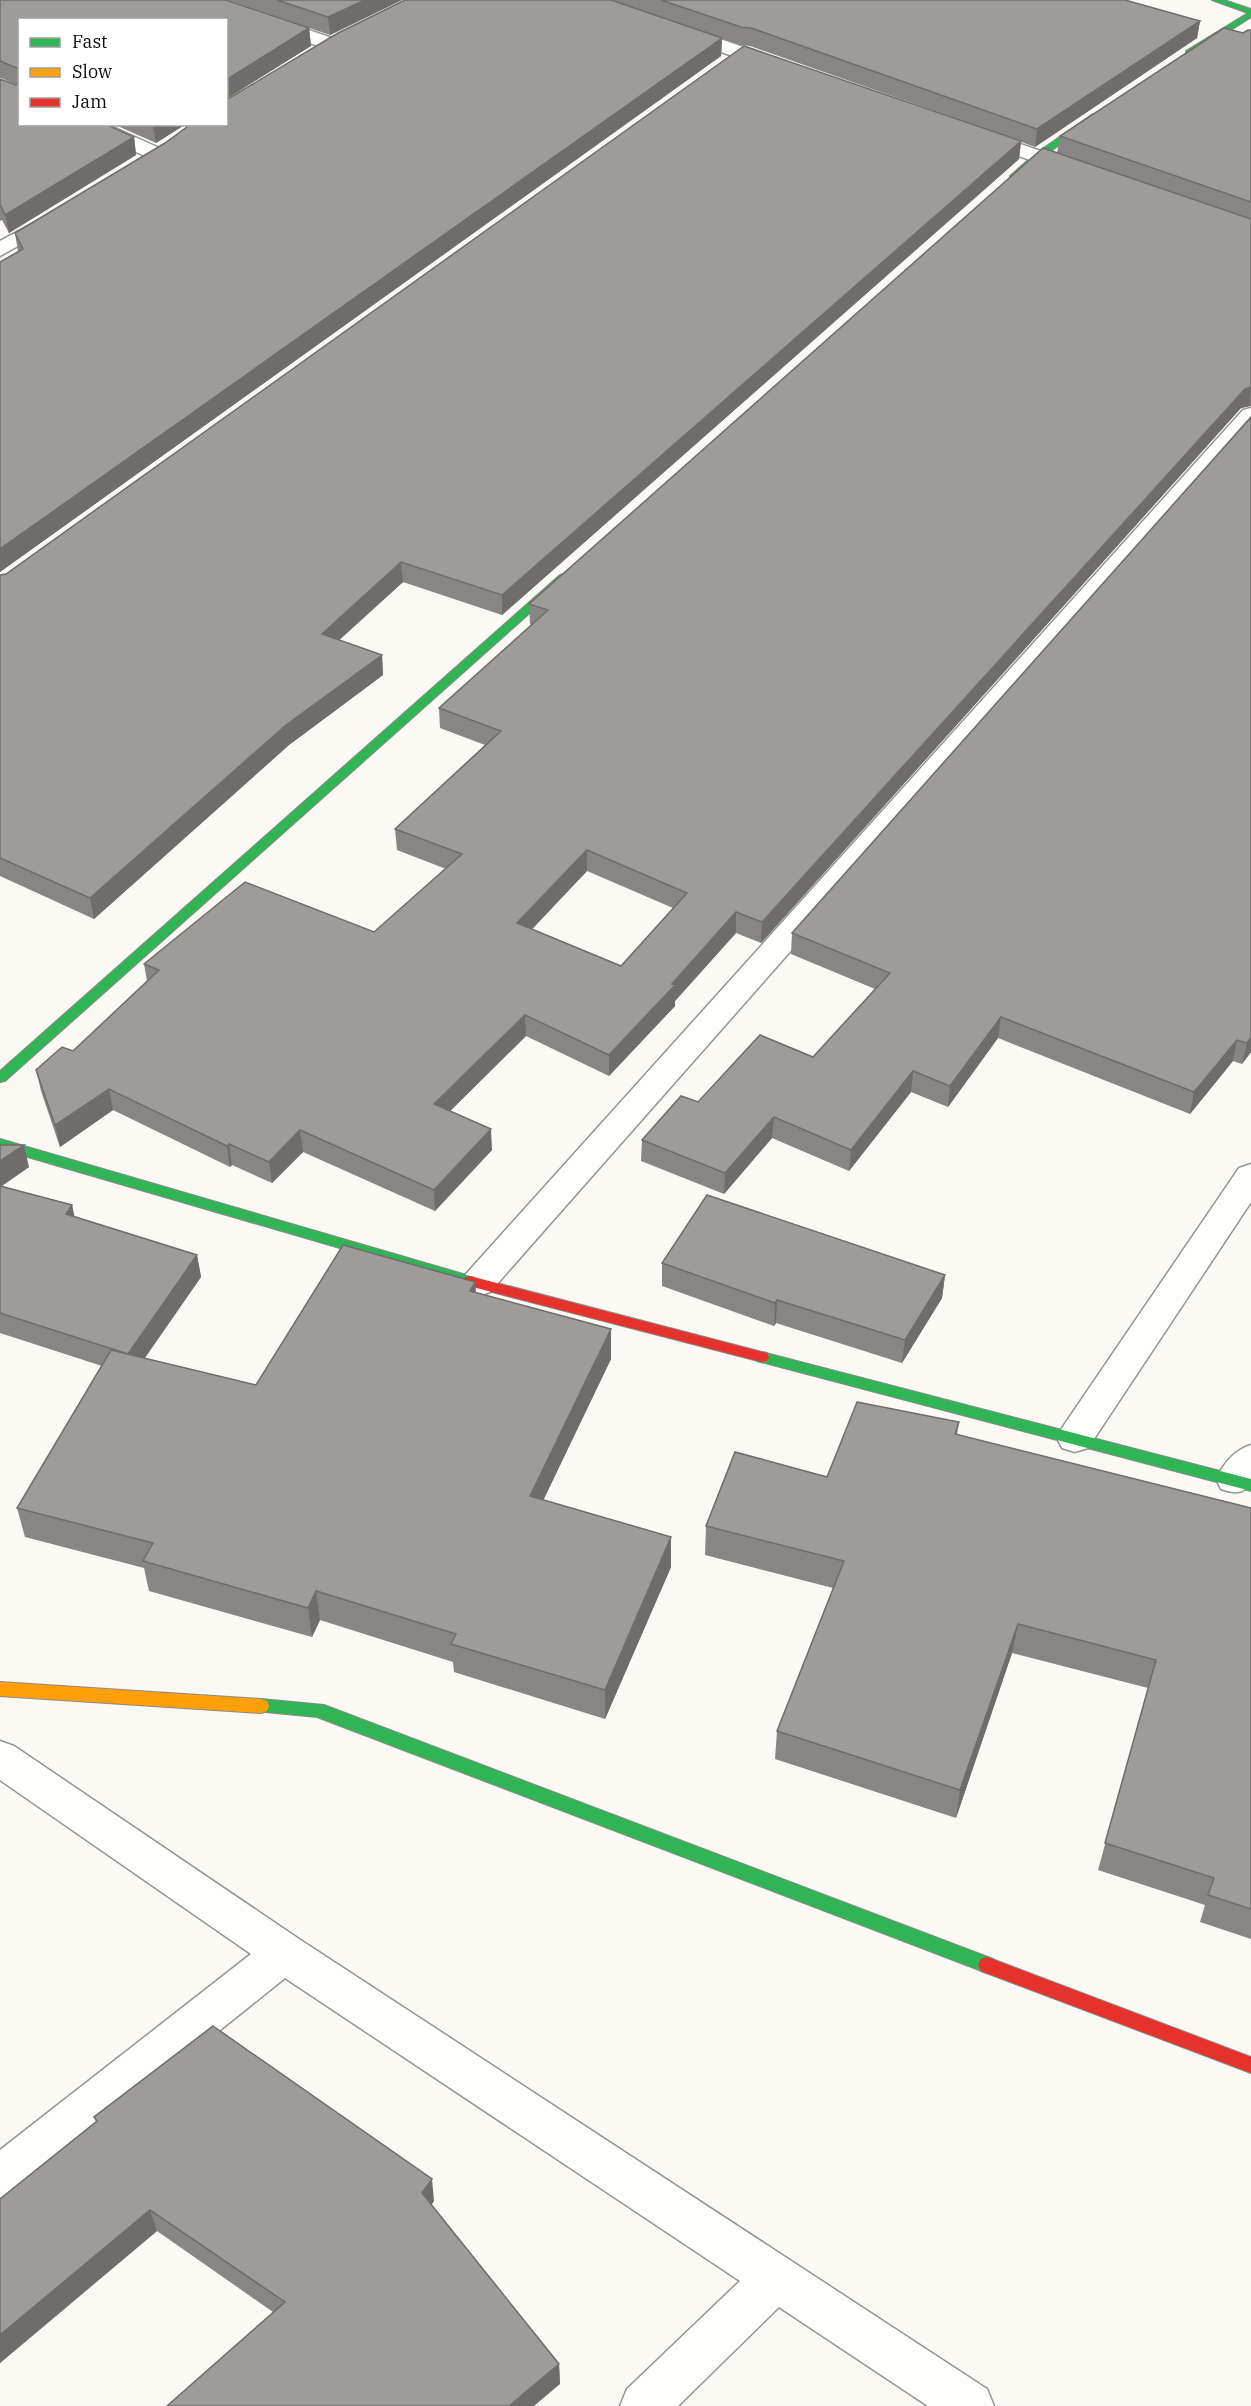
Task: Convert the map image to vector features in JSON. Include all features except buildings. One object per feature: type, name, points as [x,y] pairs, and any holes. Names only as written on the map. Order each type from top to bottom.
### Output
[{"type":"street","points":[[202,0],[331,44]]},
{"type":"street","points":[[1216,0],[1251,12]]},
{"type":"street","points":[[1182,58],[1251,12]]},
{"type":"street","points":[[664,26],[797,72]]},
{"type":"street","points":[[1200,26],[1241,38]]},
{"type":"street","points":[[312,56],[351,34]]},
{"type":"street","points":[[723,66],[743,52]]},
{"type":"street","points":[[1002,188],[1038,156],[1104,111]]},
{"type":"street","points":[[93,126],[159,155]]},
{"type":"street","points":[[962,129],[1094,176]]},
{"type":"street","points":[[139,167],[178,143]]},
{"type":"street","points":[[0,249],[70,208]]},
{"type":"street","points":[[478,1283],[1251,415]]},
{"type":"street","points":[[0,1078],[573,569]]},
{"type":"street","points":[[0,1144],[478,1283],[1075,1438],[1245,1474]]},
{"type":"street","points":[[1075,1438],[1251,1176]]},
{"type":"street","points":[[0,1689],[318,1710],[1251,2065]]},
{"type":"street","points":[[0,1758],[284,1953],[970,2406]]},
{"type":"street","points":[[0,2178],[284,1953]]},
{"type":"street","points":[[644,2406],[776,2278]]},
{"type":"traffic: fast","points":[[1216,0],[1251,11]]},
{"type":"traffic: fast","points":[[1189,53],[1251,14]]},
{"type":"traffic: fast","points":[[1013,178],[1038,156],[1096,116]]},
{"type":"traffic: fast","points":[[0,1078],[564,577]]},
{"type":"traffic: fast","points":[[0,1144],[470,1281]]},
{"type":"traffic: fast","points":[[762,1357],[1251,1485]]},
{"type":"traffic: fast","points":[[261,1706],[318,1710],[987,1965]]},
{"type":"traffic: slow","points":[[0,1689],[261,1706]]},
{"type":"traffic: jam","points":[[470,1281],[762,1357]]},
{"type":"traffic: jam","points":[[987,1965],[1251,2065]]}]
